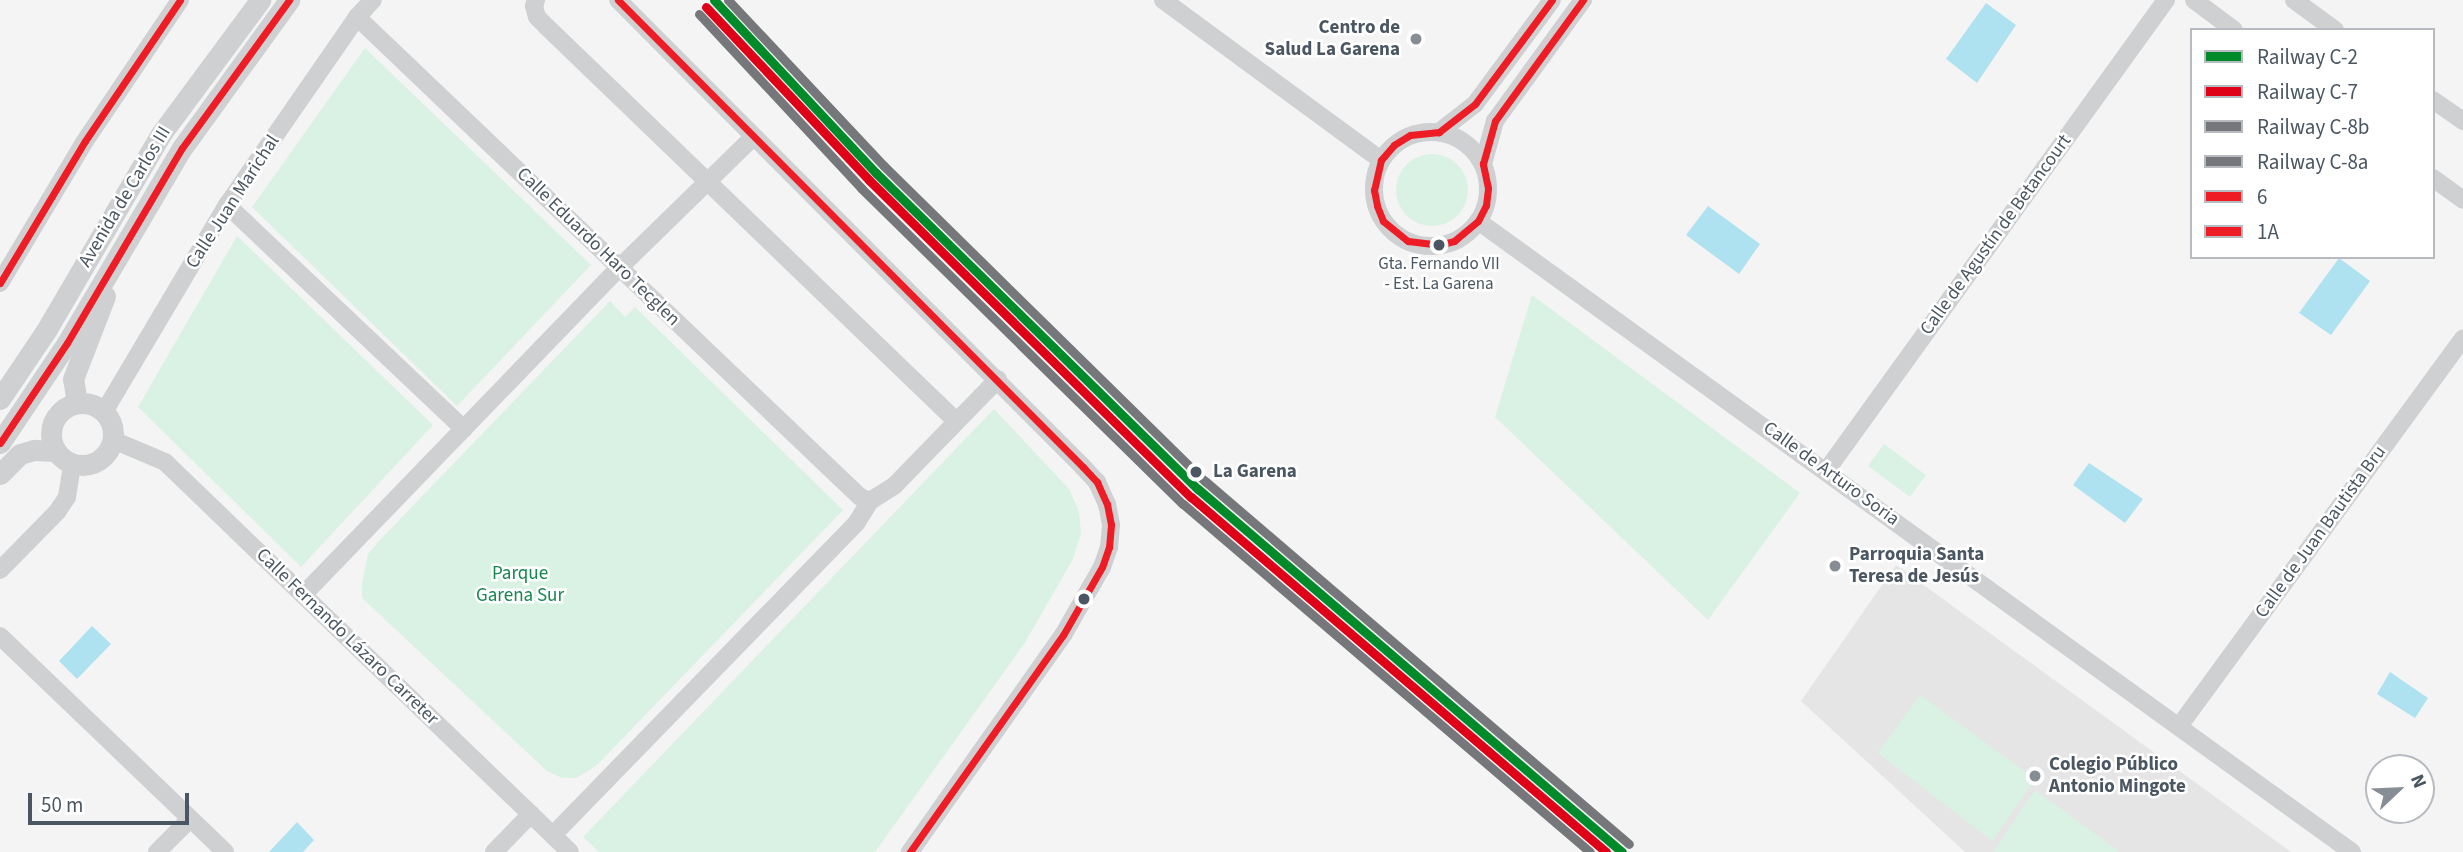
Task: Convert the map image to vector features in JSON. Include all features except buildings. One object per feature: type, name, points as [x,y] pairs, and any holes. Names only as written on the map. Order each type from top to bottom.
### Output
[{"type":"street","points":[[0,283],[85,141],[180,0]]},
{"type":"street","name":"Avenida de Carlos III","points":[[0,399],[47,329],[161,134],[260,0]]},
{"type":"street","name":"Avenida de Carlos III","points":[[0,443],[67,343],[182,148],[289,0]]},
{"type":"street","name":"Calle Juan Marichal","points":[[104,412],[227,205],[357,17],[373,0]]},
{"type":"street","points":[[536,0],[534,6],[537,17],[956,421]]},
{"type":"street","points":[[618,0],[752,138],[998,379],[1097,482],[1109,514],[1109,547],[1102,567],[1063,635],[910,852]]},
{"type":"street","points":[[1163,0],[1381,160]]},
{"type":"street","points":[[1438,132],[1475,104],[1552,0]]},
{"type":"street","points":[[1483,164],[1465,143],[1438,132],[1410,135],[1394,145],[1381,160],[1374,191],[1384,221],[1408,241],[1438,246],[1454,241],[1478,221],[1486,205],[1488,188],[1483,164],[1496,121],[1583,0]]},
{"type":"street","name":"Calle de Agustín de Betancourt","points":[[1826,471],[2166,0]]},
{"type":"street","points":[[2194,0],[2231,28]]},
{"type":"street","points":[[2294,0],[2332,28]]},
{"type":"street","name":"Calle Eduardo Haro Tecglen","points":[[357,17],[839,478],[860,497],[870,500]]},
{"type":"street","points":[[2435,101],[2463,121]]},
{"type":"street","points":[[303,595],[619,268],[752,138]]},
{"type":"street","points":[[2435,179],[2463,200]]},
{"type":"street","points":[[227,205],[464,429]]},
{"type":"street","name":"Calle de Arturo Soria","points":[[1478,221],[2180,725],[2352,852]]},
{"type":"street","points":[[77,402],[73,379],[95,329],[117,260]]},
{"type":"street","name":"Calle de Juan Bautista Bru","points":[[2180,725],[2463,339]]},
{"type":"street","points":[[553,835],[857,522],[870,500],[894,486],[998,379]]},
{"type":"street","points":[[0,474],[20,454],[34,450],[64,457],[93,463],[109,450],[113,440],[110,420],[104,412],[87,402],[77,402],[67,406],[53,421],[51,441],[64,457],[67,497],[57,512],[0,570]]},
{"type":"street","name":"Calle Fernando Lázaro Carreter","points":[[113,440],[165,462],[570,852]]},
{"type":"street","points":[[6,641],[225,852]]},
{"type":"street","points":[[494,852],[531,814]]},
{"type":"street","points":[[157,852],[190,818]]},
{"type":"shaded area","name":"Colegio Público Antonio Mingote","points":[[1896,565],[2291,852],[1965,852],[1801,701]]},
{"type":"green space","points":[[365,48],[591,265],[457,406],[252,207]]},
{"type":"green space","points":[[1432,154],[1452,160],[1462,170],[1468,190],[1462,210],[1452,220],[1432,226],[1412,220],[1402,210],[1396,190],[1402,170],[1412,160]]},
{"type":"green space","points":[[237,236],[433,425],[301,567],[138,407]]},
{"type":"green space","points":[[1532,295],[1800,493],[1708,620],[1495,417]]},
{"type":"green space","name":"Parque Garena Sur","points":[[610,301],[625,317],[635,307],[843,510],[596,766],[576,778],[562,778],[547,771],[362,598],[362,583],[368,554],[378,542]]},
{"type":"green space","points":[[994,409],[1069,489],[1079,512],[1081,533],[1073,559],[1024,644],[875,852],[599,852],[583,837]]},
{"type":"green space","points":[[1884,444],[1926,475],[1910,497],[1868,466]]},
{"type":"green space","points":[[1920,695],[2035,779],[1992,841],[1878,753]]},
{"type":"green space","points":[[2035,790],[2120,852],[1993,852]]},
{"type":"water","points":[[1986,3],[2016,25],[1977,83],[1946,59]]},
{"type":"water","points":[[1708,206],[1760,244],[1739,274],[1686,235]]},
{"type":"water","points":[[2338,259],[2370,281],[2331,335],[2299,313]]},
{"type":"water","points":[[2089,463],[2143,499],[2125,523],[2073,485]]},
{"type":"water","points":[[92,626],[111,644],[77,679],[59,661]]},
{"type":"water","points":[[2390,672],[2428,698],[2415,718],[2377,694]]},
{"type":"water","points":[[297,822],[314,840],[303,852],[269,852]]},
{"type":"rail line","name":"C-2","points":[[714,0],[876,173],[1198,489],[1622,852]]},
{"type":"rail line","name":"C-8b","points":[[728,0],[884,166],[1205,481],[1629,844]]},
{"type":"rail line","name":"C-7","points":[[706,7],[869,180],[1191,497],[1606,852]]},
{"type":"rail line","name":"C-8a","points":[[699,14],[861,188],[1183,504],[1590,852]]},
{"type":"transit line","name":"6","points":[[0,283],[85,141],[180,0]]},
{"type":"transit line","name":"1A","points":[[0,443],[67,343],[182,148],[289,0]]},
{"type":"transit line","name":"6","points":[[618,0],[1083,467],[1097,482],[1107,504],[1111,525],[1109,547],[1102,567],[1063,635],[910,852]]},
{"type":"transit line","name":"1A","points":[[1552,0],[1475,104],[1439,132],[1410,135],[1394,145],[1381,160],[1374,190],[1377,206],[1383,221],[1408,241],[1439,245],[1454,241],[1478,221],[1486,205],[1488,188],[1483,164],[1495,121],[1583,0]]},
{"type":"place","name":"Centro de Salud La Garena","points":[[1416,39]]},
{"type":"place","name":"Gta. Fernando VII - Est. La Garena","points":[[1439,245]]},
{"type":"place","name":"La Garena","points":[[1196,472]]},
{"type":"place","name":"Parroquia Santa Teresa de Jesús","points":[[1835,566]]},
{"type":"place","name":"Colegio Público Antonio Mingote","points":[[2035,776]]}]
